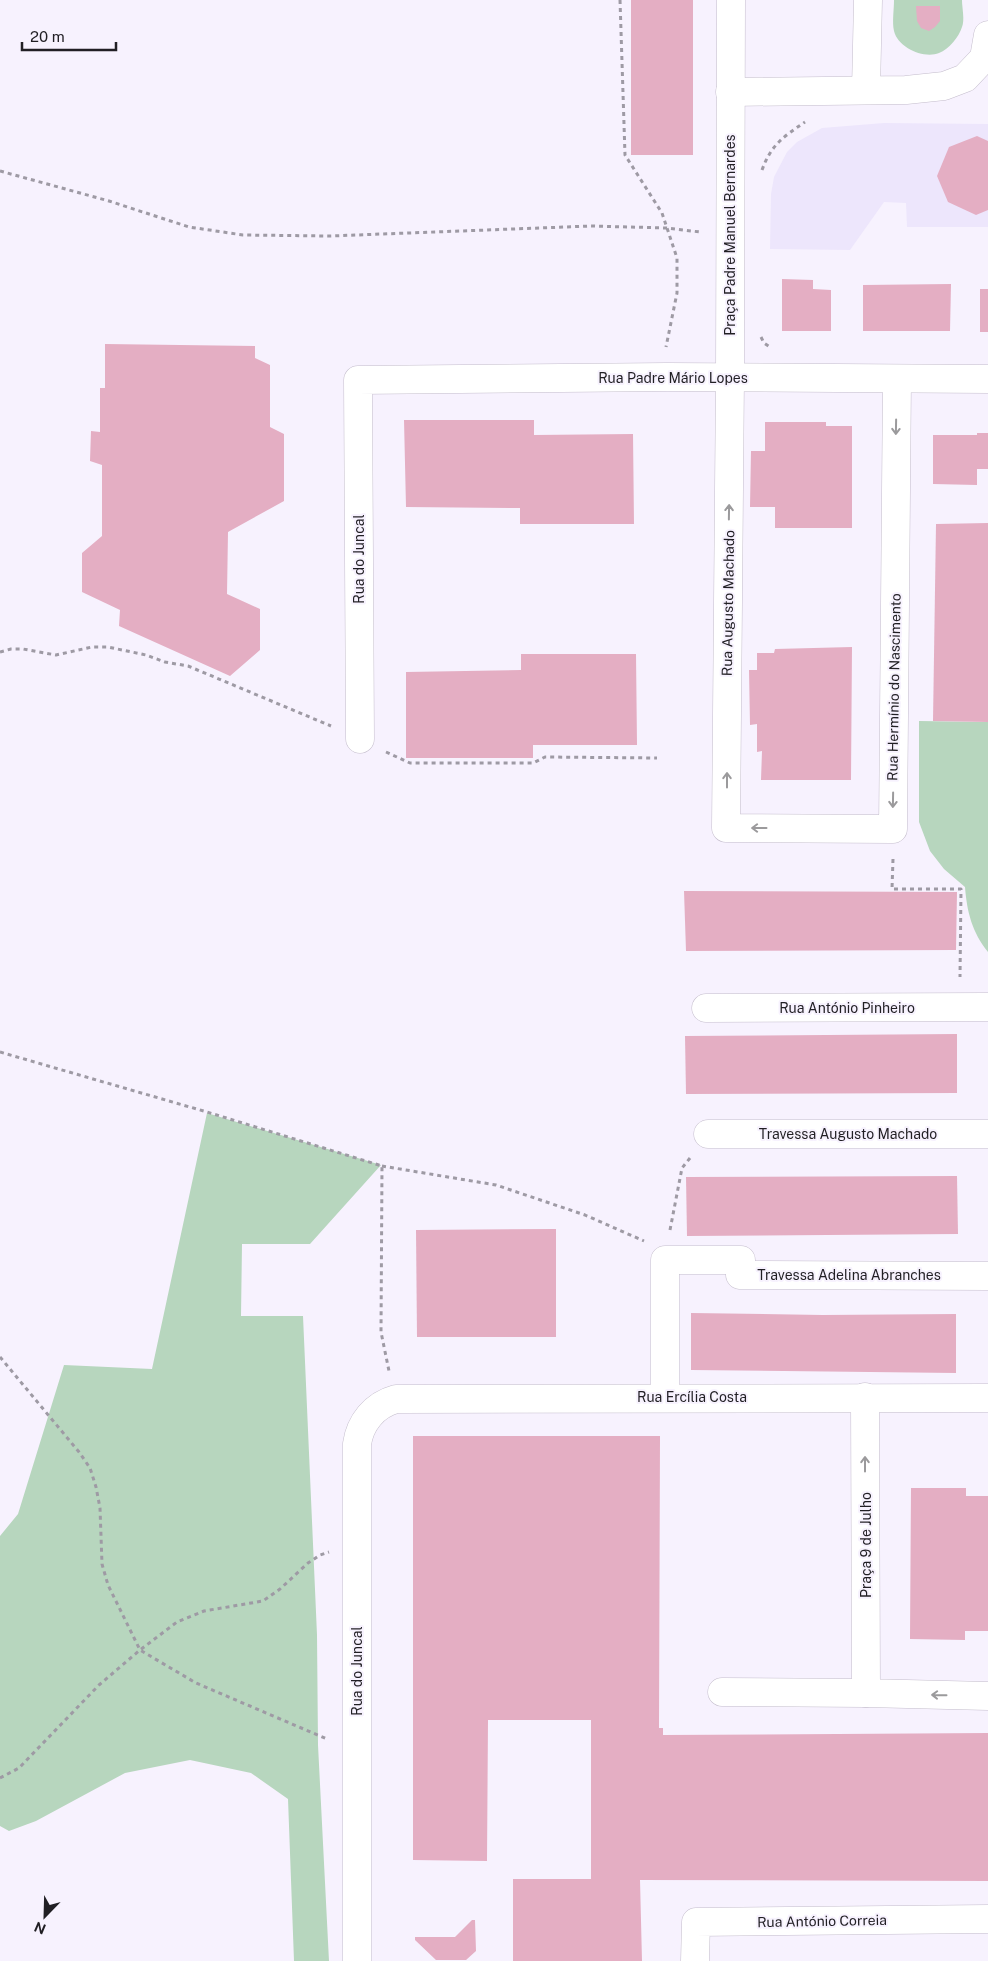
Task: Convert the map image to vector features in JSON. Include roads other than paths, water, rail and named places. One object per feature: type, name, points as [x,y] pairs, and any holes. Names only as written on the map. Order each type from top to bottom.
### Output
[{"type":"street","name":"Praça Padre Manuel Bernardes","points":[[730,377],[731,0]]},
{"type":"street","points":[[866,90],[868,0]]},
{"type":"street","points":[[730,92],[927,89],[944,86],[965,78],[984,58],[988,35]]},
{"type":"street","name":"Rua Padre Mário Lopes","points":[[358,380],[667,377],[988,379]]},
{"type":"street","name":"Rua Augusto Machado","points":[[730,377],[726,828],[893,828]]},
{"type":"street","name":"Rua Hermínio do Nascimento","points":[[893,828],[897,379]]},
{"type":"street","name":"Rua do Juncal","points":[[358,380],[360,739]]},
{"type":"street","name":"Rua António Pinheiro","points":[[706,1008],[988,1007]]},
{"type":"street","name":"Travessa Augusto Machado","points":[[708,1134],[988,1134]]},
{"type":"street","name":"Travessa Adelina Abranches","points":[[665,1397],[665,1260],[740,1260],[740,1275],[988,1276]]},
{"type":"street","name":"Praça 9 de Julho","points":[[865,1397],[866,1693]]},
{"type":"street","name":"Rua do Juncal","points":[[357,1961],[356,1551],[358,1436],[362,1426],[376,1408],[386,1401],[396,1398]]},
{"type":"street","name":"Rua Ercília Costa","points":[[396,1398],[988,1398]]},
{"type":"street","points":[[722,1692],[988,1696]]},
{"type":"street","name":"Rua António Correia","points":[[695,1961],[696,1922],[988,1919]]}]
